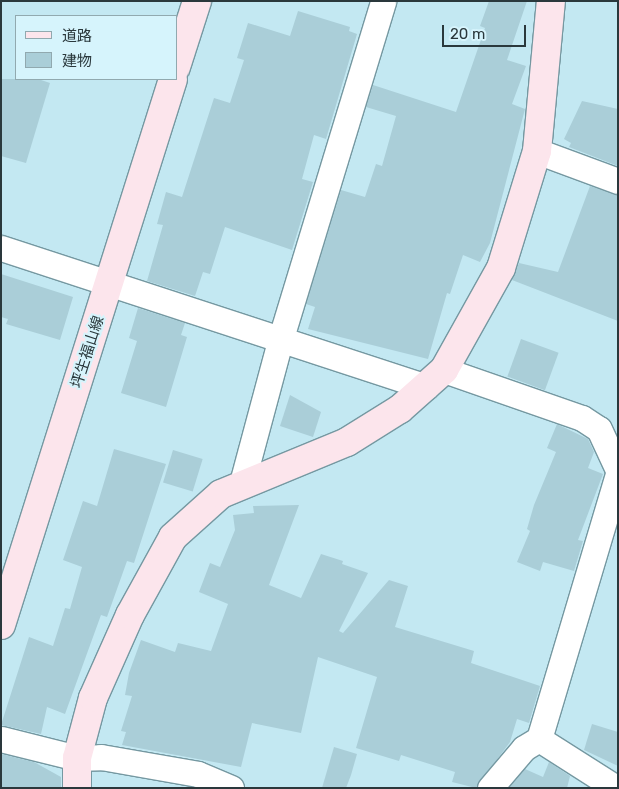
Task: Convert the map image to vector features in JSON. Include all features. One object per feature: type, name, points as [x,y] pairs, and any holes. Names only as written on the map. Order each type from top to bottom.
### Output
[{"type":"street","points":[[178,61],[197,1]]},
{"type":"street","points":[[242,483],[280,340],[384,1]]},
{"type":"street","points":[[77,788],[77,758],[93,698],[130,615],[173,537],[221,494],[242,483],[347,442],[435,379],[501,268],[537,150],[551,1]]},
{"type":"street","name":"坪生福山線","points":[[1,625],[173,80]]},
{"type":"street","points":[[537,150],[618,180]]},
{"type":"street","points":[[1,248],[280,340],[582,418],[599,429],[618,472],[538,739],[524,748],[490,788]]},
{"type":"street","points":[[1,739],[77,758],[101,757],[198,774],[231,788]]},
{"type":"street","points":[[538,739],[616,788]]},
{"type":"building","points":[[489,1],[527,1],[507,60],[526,66],[512,104],[525,109],[490,243],[480,262],[463,255],[450,294],[447,293],[428,359],[308,329],[315,307],[306,304],[341,190],[365,197],[376,164],[382,166],[396,116],[366,107],[373,85],[456,112],[485,28],[480,26]]},
{"type":"building","points":[[298,11],[350,27],[349,31],[357,34],[326,139],[314,135],[302,179],[313,182],[292,250],[225,227],[210,274],[203,272],[195,296],[147,281],[163,225],[157,224],[166,192],[182,197],[214,98],[230,103],[244,60],[237,58],[248,23],[290,36]]},
{"type":"building","points":[[1,79],[41,80],[50,83],[26,163],[1,156]]},
{"type":"building","points":[[582,101],[618,109],[618,166],[569,147],[571,143],[564,139]]},
{"type":"building","points":[[590,186],[618,195],[618,321],[512,280],[519,263],[558,272]]},
{"type":"building","points":[[1,274],[73,297],[60,340],[6,324],[8,319],[1,317]]},
{"type":"building","points":[[138,308],[185,323],[181,335],[187,337],[166,407],[121,393],[137,341],[129,338]]},
{"type":"building","points":[[521,339],[559,353],[545,390],[507,377]]},
{"type":"building","points":[[290,395],[321,412],[313,437],[280,426]]},
{"type":"building","points":[[557,424],[588,439],[594,452],[588,468],[603,474],[578,540],[583,541],[574,571],[543,562],[540,571],[517,562],[530,531],[527,529],[534,505],[556,452],[547,448]]},
{"type":"building","points":[[114,449],[166,464],[134,563],[127,561],[107,617],[101,615],[65,714],[47,707],[41,734],[1,725],[29,637],[53,646],[65,608],[70,609],[82,567],[63,560],[83,501],[97,506]]},
{"type":"building","points":[[173,450],[203,459],[193,492],[163,483]]},
{"type":"building","points":[[299,505],[269,585],[301,598],[321,554],[343,561],[342,564],[368,573],[339,631],[343,633],[389,580],[408,586],[395,627],[474,651],[471,663],[540,686],[529,723],[517,719],[510,742],[476,788],[452,782],[455,772],[401,755],[399,761],[356,748],[377,677],[318,657],[301,733],[252,723],[241,767],[122,745],[126,732],[121,731],[132,696],[125,695],[129,673],[141,640],[175,652],[178,643],[211,651],[228,604],[199,592],[210,563],[220,567],[235,530],[233,515],[254,513],[253,506]]},
{"type":"building","points":[[592,724],[618,732],[618,766],[584,750]]},
{"type":"building","points":[[334,747],[357,754],[351,775],[346,788],[322,788]]},
{"type":"building","points":[[1,754],[34,762],[61,777],[61,788],[1,788]]},
{"type":"building","points":[[549,762],[570,776],[567,788],[509,788],[525,769],[543,777]]}]
